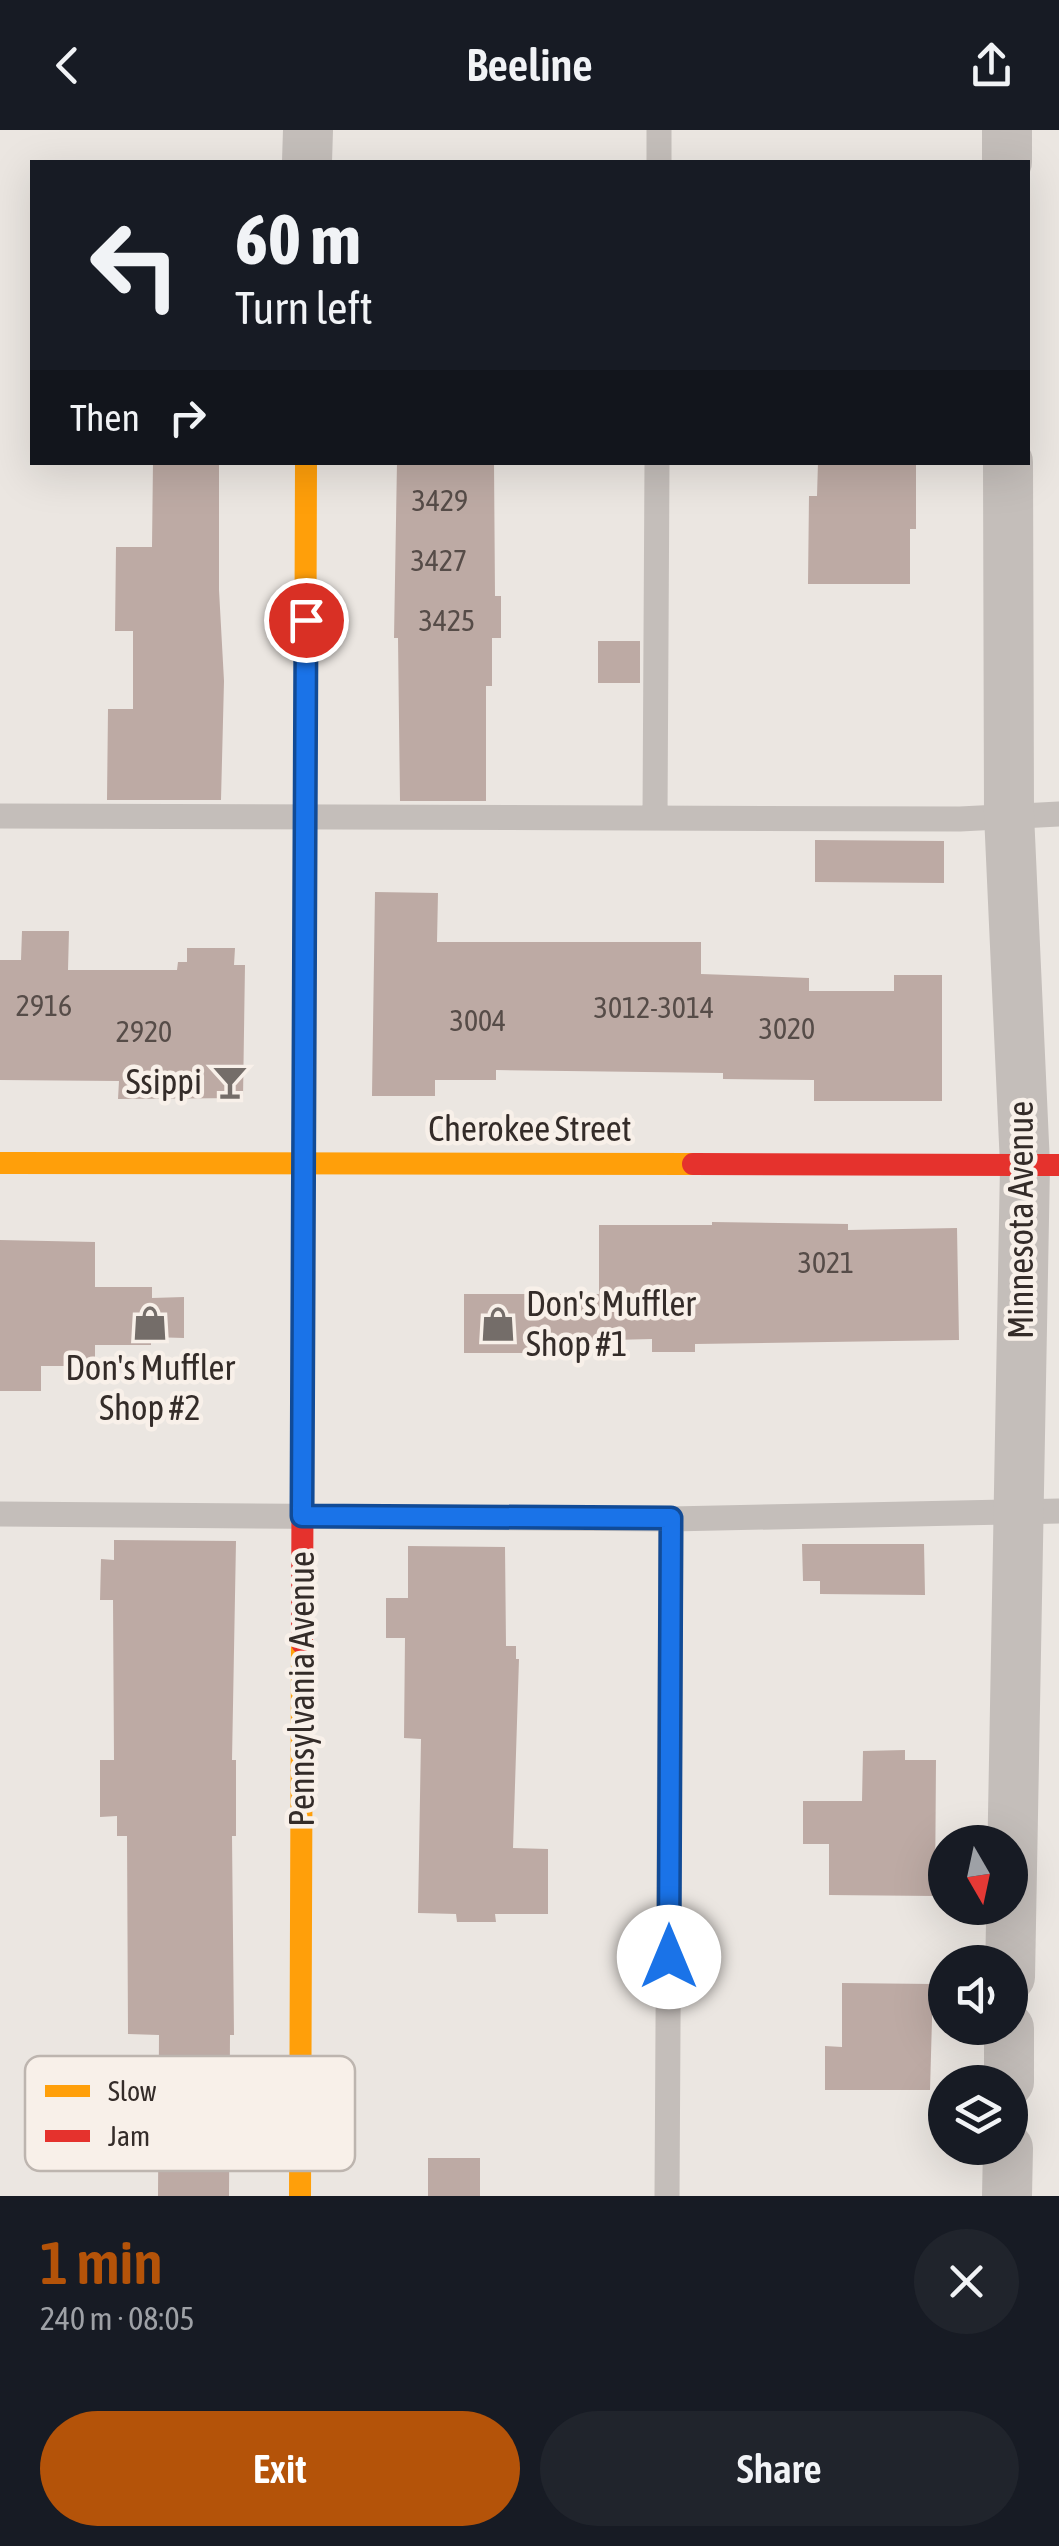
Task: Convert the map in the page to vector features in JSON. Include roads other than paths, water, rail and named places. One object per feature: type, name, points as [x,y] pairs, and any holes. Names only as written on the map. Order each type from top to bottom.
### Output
[{"type":"street","points":[[308,130],[308,160]]},
{"type":"street","points":[[1007,130],[1008,160]]},
{"type":"street","name":"Pennsylvania Avenue","points":[[300,2056],[306,465]]},
{"type":"street","name":"Minnesota Avenue","points":[[1008,465],[1010,814],[1042,1165],[1038,1512],[1012,1945]]},
{"type":"street","name":"Cherokee Street","points":[[0,1163],[1042,1165]]},
{"type":"street","points":[[1007,2196],[1008,2165]]},
{"type":"street","name":"Pennsylvania Avenue","points":[[300,2171],[300,2196]]},
{"type":"lane","points":[[659,130],[659,160]]},
{"type":"lane","points":[[655,817],[657,465]]},
{"type":"lane","points":[[0,816],[960,819],[1059,814]]},
{"type":"lane","points":[[0,1514],[671,1518],[1038,1512]]},
{"type":"lane","points":[[668,2196],[671,1518]]},
{"type":"place","name":"Ssippi","points":[[230,1082]]},
{"type":"place","name":"Don's Muffler Shop #2","points":[[150,1323]]},
{"type":"place","name":"Don's Muffler Shop #1","points":[[498,1324]]}]
